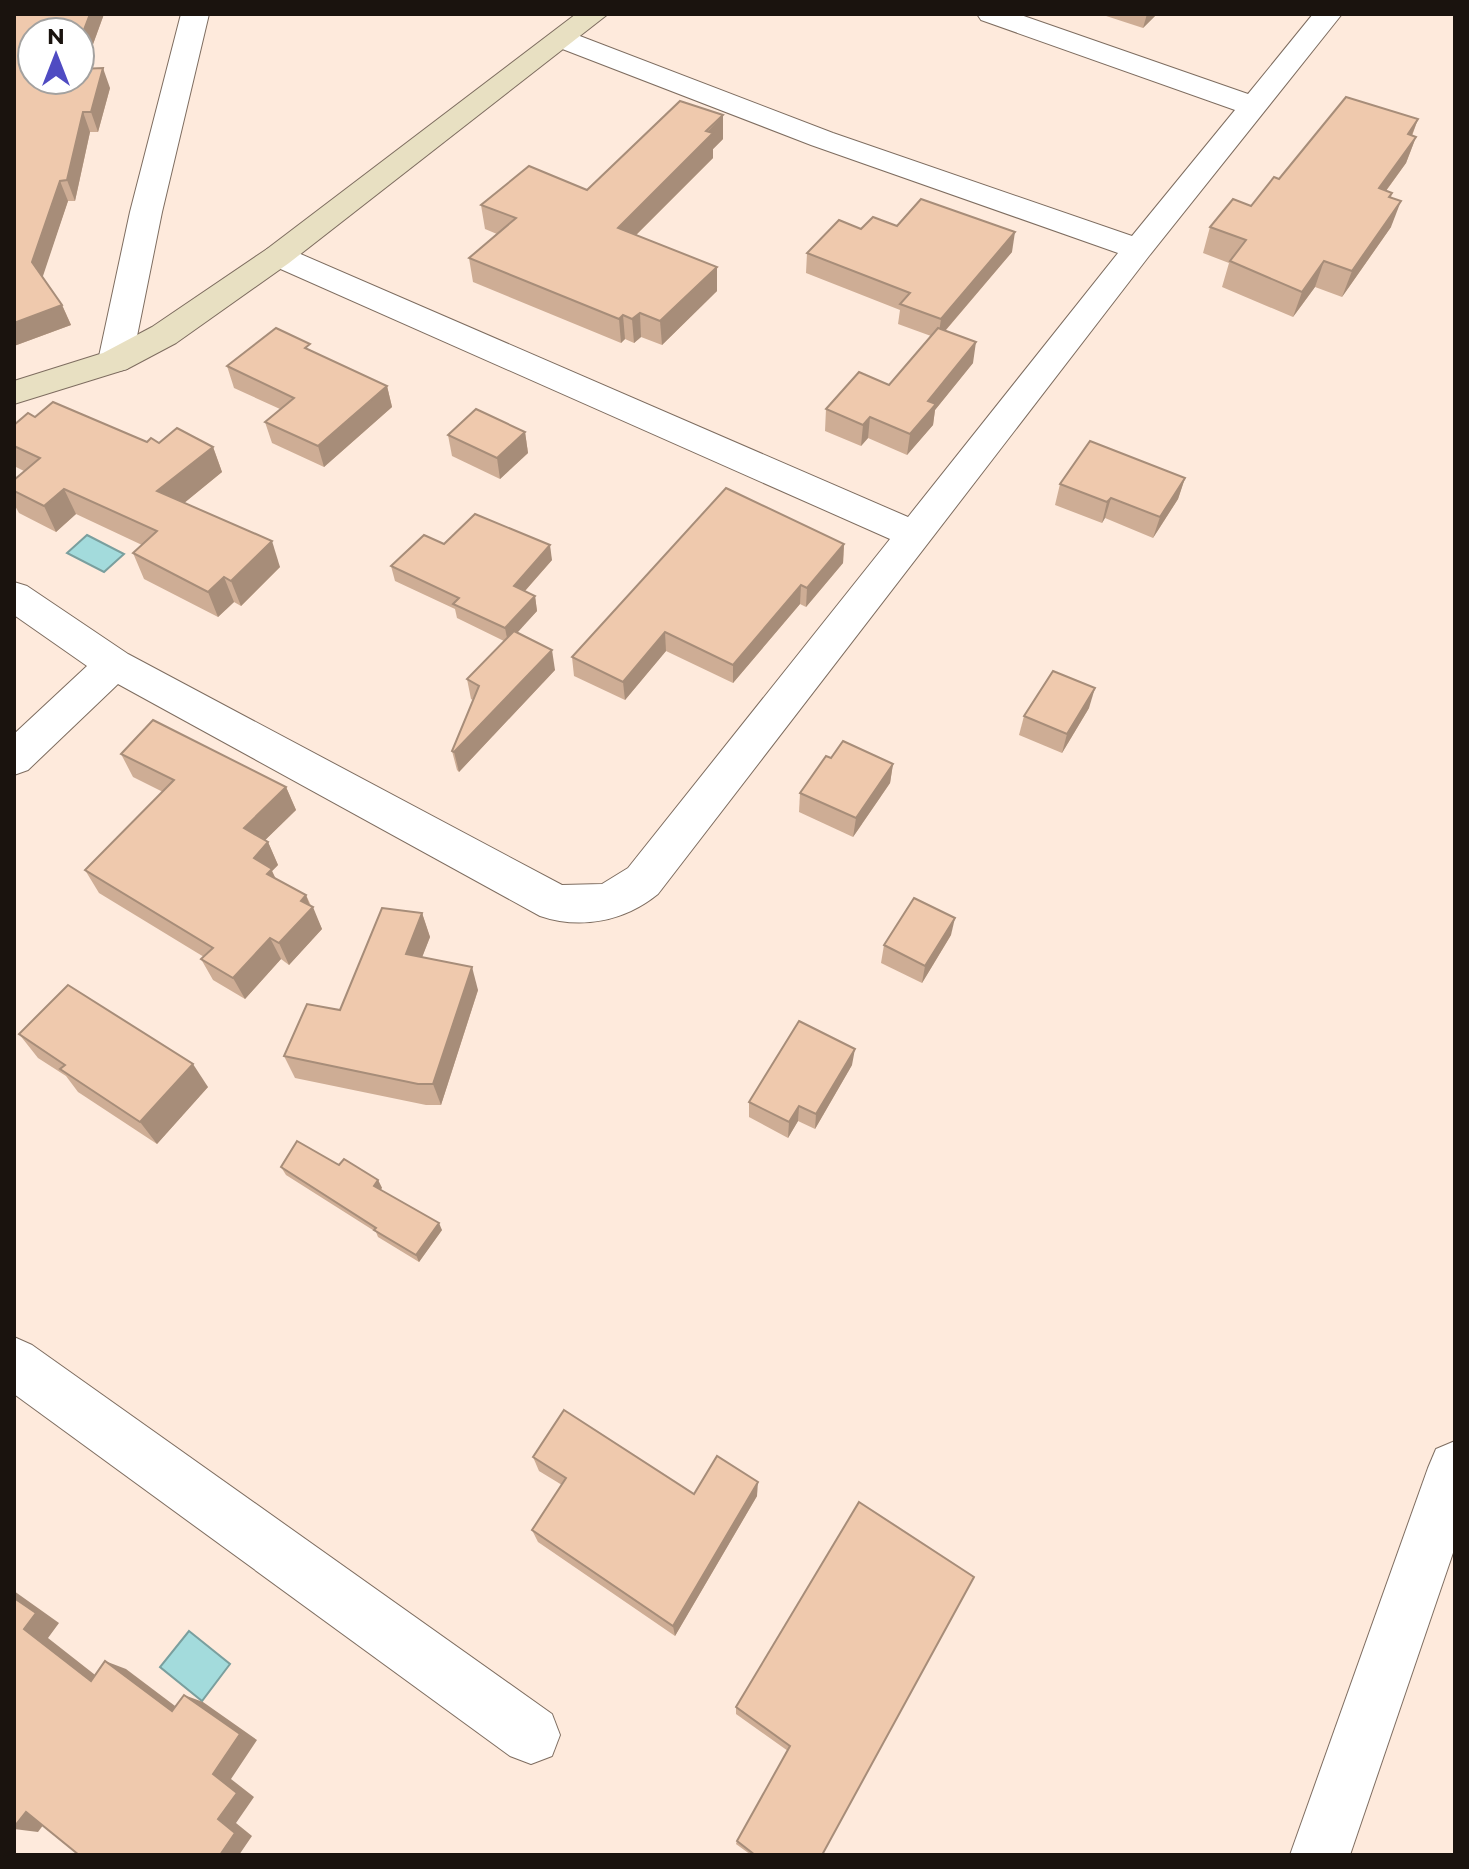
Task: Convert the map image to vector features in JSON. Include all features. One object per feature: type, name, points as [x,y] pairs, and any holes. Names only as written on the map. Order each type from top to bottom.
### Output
[{"type":"street","points":[[115,361],[146,212],[195,14]]},
{"type":"street","points":[[14,393],[115,361],[164,335],[278,256],[594,14]]},
{"type":"street","points":[[991,14],[1253,106]]},
{"type":"street","points":[[14,596],[114,664],[555,903],[606,903],[627,895],[643,881],[1138,249],[1328,14]]},
{"type":"street","points":[[562,39],[822,139],[1138,249]]},
{"type":"street","points":[[278,256],[914,535]]},
{"type":"street","points":[[14,759],[114,664]]},
{"type":"street","points":[[14,1363],[531,1735]]},
{"type":"street","points":[[1320,1855],[1455,1468]]},
{"type":"water","points":[[87,535],[124,554],[104,572],[67,553]]},
{"type":"water","points":[[189,1631],[230,1664],[202,1701],[160,1667]]},
{"type":"building","points":[[14,14],[90,14],[16,16],[16,96],[95,96],[91,112],[83,112],[67,180],[60,181],[32,262],[62,305],[14,323]]},
{"type":"building","points":[[96,68],[103,68],[96,94]]},
{"type":"building","points":[[1346,97],[1418,119],[1408,134],[1416,137],[1379,188],[1392,193],[1389,197],[1401,201],[1352,271],[1324,261],[1302,292],[1230,261],[1246,240],[1210,227],[1233,199],[1251,206],[1274,177],[1279,179]]},
{"type":"building","points":[[680,101],[723,115],[706,131],[713,133],[618,228],[717,267],[660,321],[640,313],[632,319],[623,315],[619,319],[469,258],[516,218],[481,205],[529,166],[587,190]]},
{"type":"building","points":[[921,199],[1015,232],[941,319],[900,304],[910,293],[807,253],[839,220],[861,229],[873,217],[897,226]]},
{"type":"building","points":[[276,328],[310,344],[305,348],[387,386],[318,446],[265,422],[294,398],[227,366]]},
{"type":"building","points":[[938,328],[976,342],[928,401],[936,404],[910,434],[870,417],[863,425],[826,409],[859,372],[889,385]]},
{"type":"building","points":[[53,402],[147,442],[151,438],[159,443],[177,428],[213,447],[157,491],[272,541],[231,581],[224,577],[208,592],[133,553],[157,531],[64,489],[44,506],[14,491],[14,480],[40,458],[14,446],[14,425],[28,413],[35,417]]},
{"type":"building","points":[[476,409],[525,432],[497,458],[448,435]]},
{"type":"building","points":[[1090,441],[1185,478],[1160,517],[1111,498],[1107,502],[1060,484]]},
{"type":"building","points":[[726,488],[844,544],[807,588],[801,585],[733,665],[665,632],[623,682],[572,657]]},
{"type":"building","points":[[475,514],[550,545],[514,586],[535,596],[505,628],[453,604],[459,598],[391,566],[424,535],[444,544]]},
{"type":"building","points":[[514,631],[552,650],[452,751],[479,686],[467,679]]},
{"type":"building","points":[[1053,671],[1095,688],[1067,734],[1024,716]]},
{"type":"building","points":[[153,720],[286,787],[244,828],[268,842],[254,858],[272,869],[267,874],[306,895],[301,901],[313,907],[279,943],[270,938],[233,978],[201,959],[213,948],[85,870],[174,780],[121,754]]},
{"type":"building","points":[[843,741],[893,764],[856,818],[800,793],[826,756],[831,758]]},
{"type":"building","points":[[914,898],[955,918],[925,966],[884,945]]},
{"type":"building","points":[[382,908],[422,913],[406,954],[472,967],[433,1084],[418,1084],[284,1056],[307,1004],[340,1010]]},
{"type":"building","points":[[68,985],[193,1064],[140,1122],[60,1069],[65,1065],[19,1034]]},
{"type":"building","points":[[799,1021],[855,1049],[816,1114],[799,1106],[789,1122],[749,1102]]},
{"type":"building","points":[[297,1141],[339,1165],[344,1159],[378,1180],[374,1186],[439,1223],[416,1255],[281,1167]]},
{"type":"building","points":[[564,1410],[694,1494],[717,1456],[758,1482],[673,1626],[532,1530],[566,1478],[533,1457]]},
{"type":"building","points":[[859,1502],[974,1577],[822,1855],[755,1855],[737,1841],[790,1746],[736,1707]]},
{"type":"building","points":[[14,1598],[36,1613],[24,1629],[91,1681],[105,1661],[172,1711],[184,1695],[240,1734],[213,1774],[237,1793],[218,1819],[235,1833],[220,1855],[79,1855],[26,1812],[14,1827]]}]
